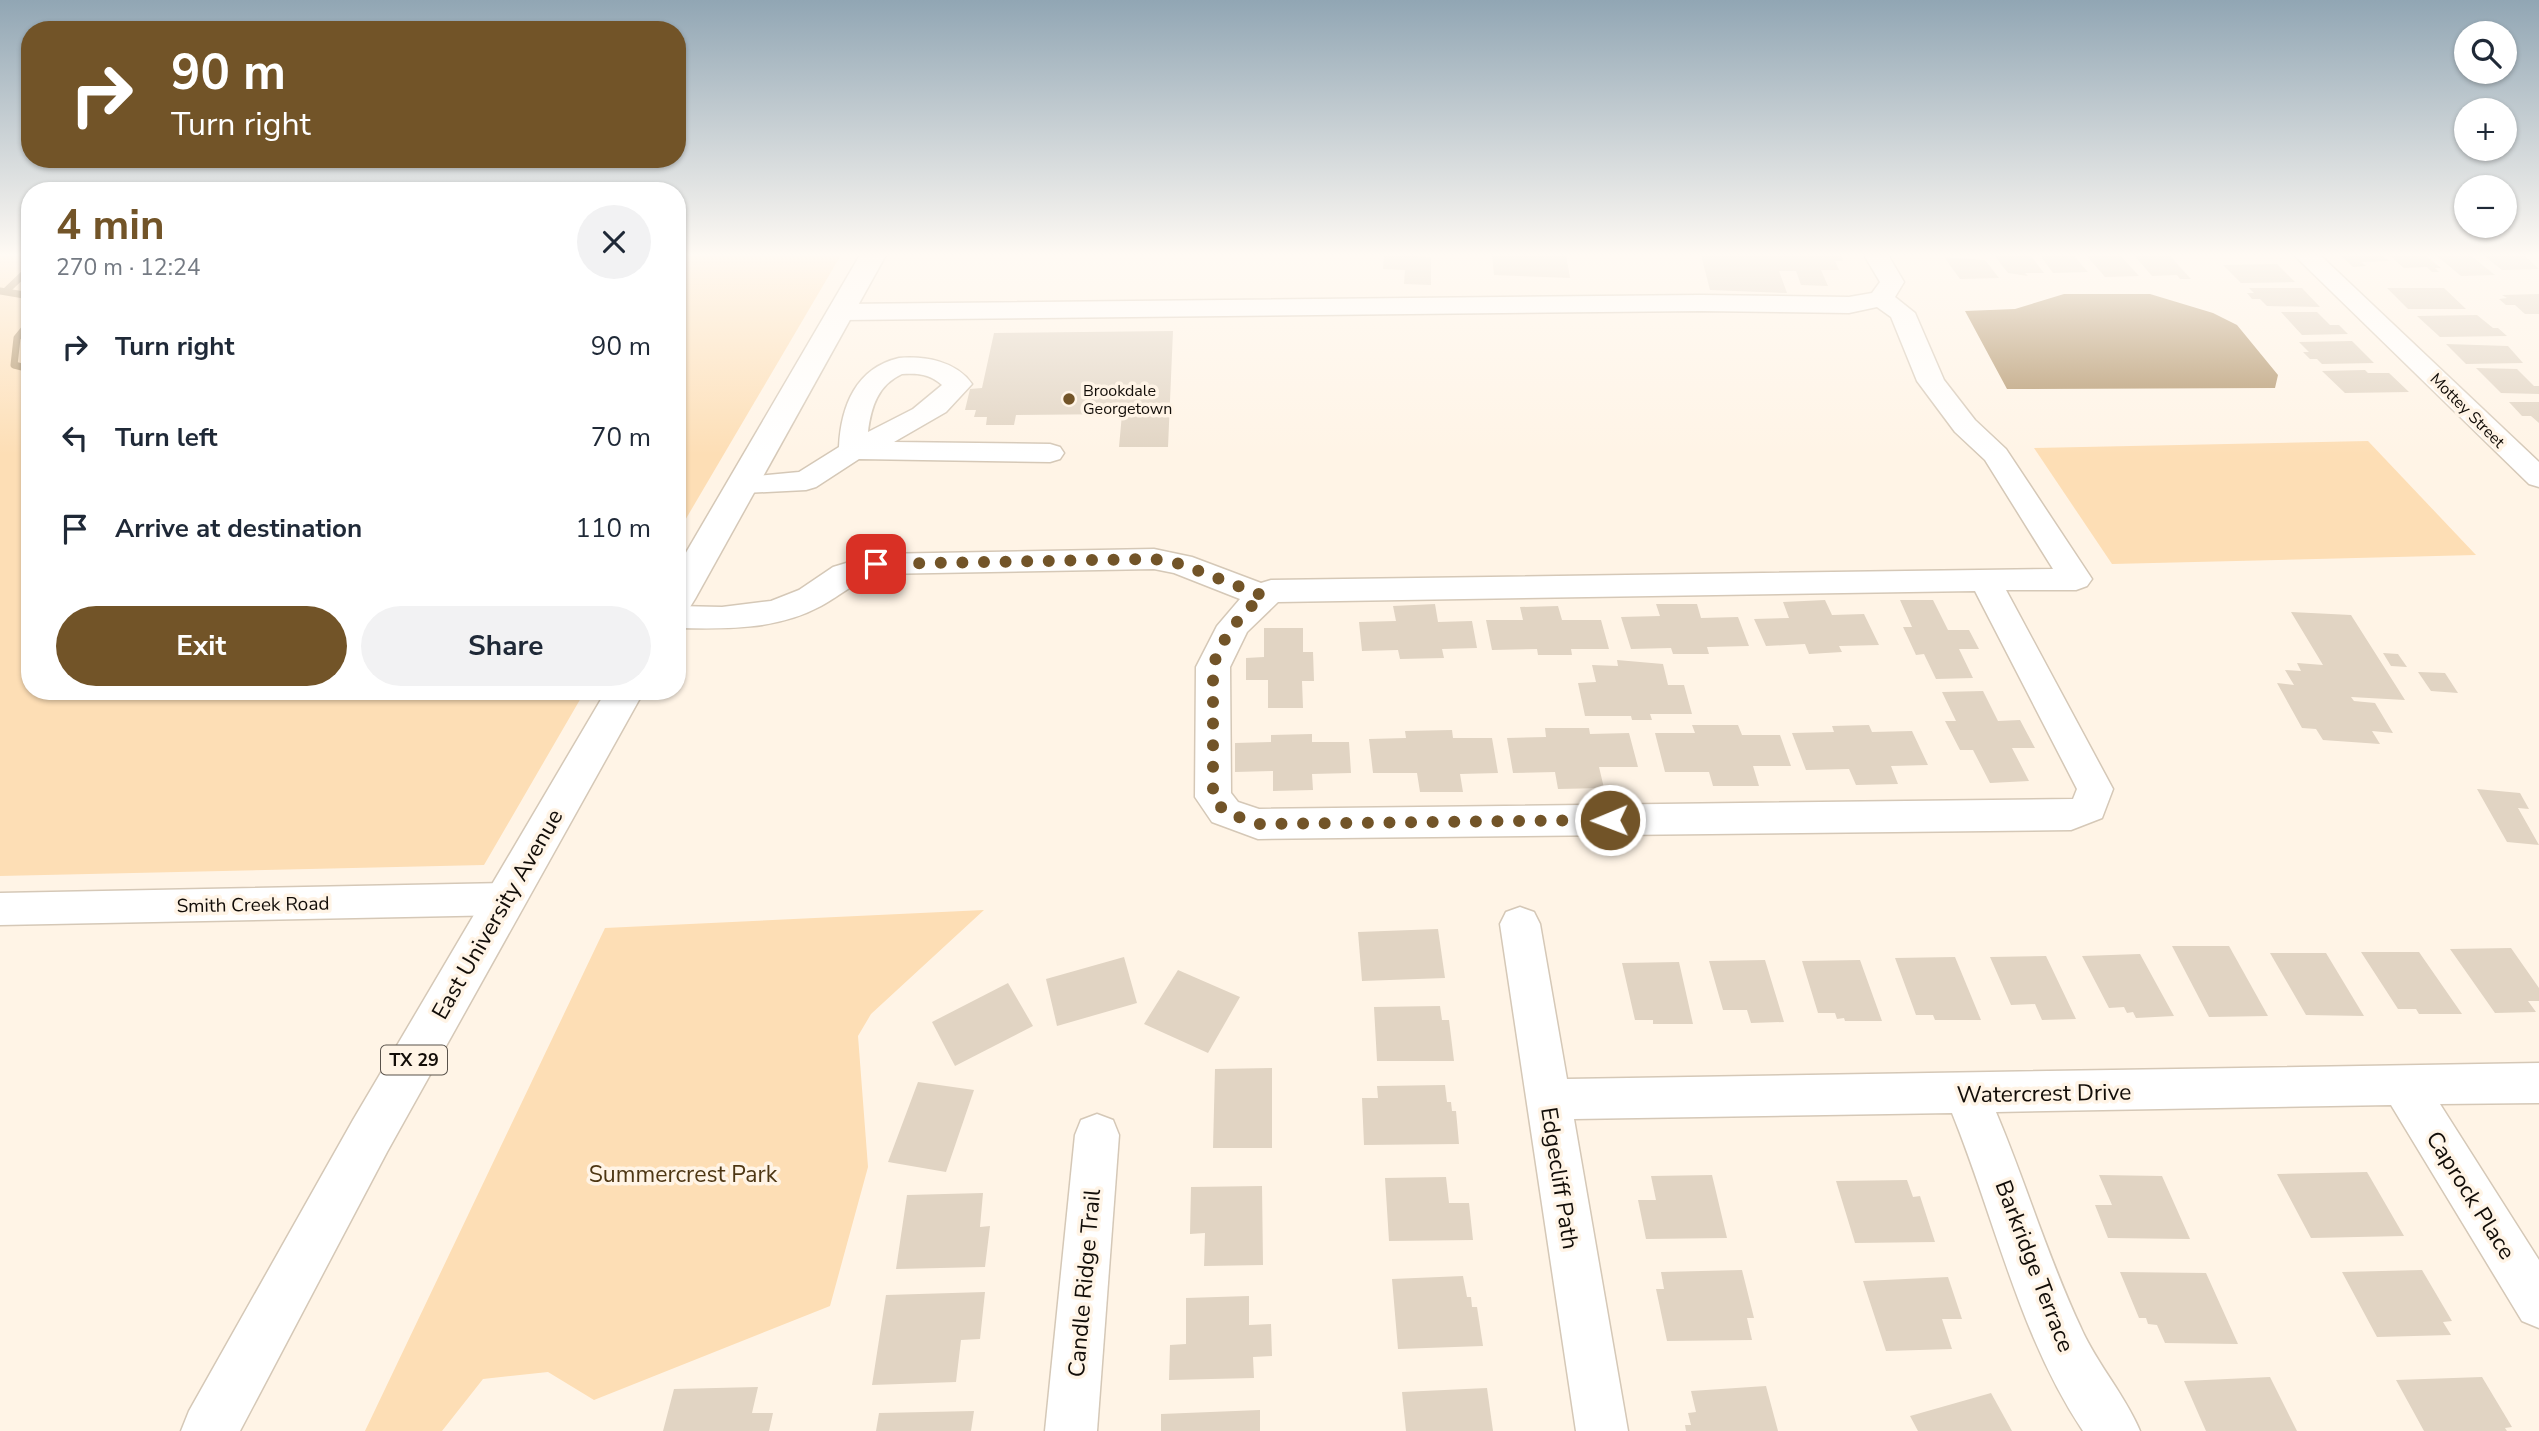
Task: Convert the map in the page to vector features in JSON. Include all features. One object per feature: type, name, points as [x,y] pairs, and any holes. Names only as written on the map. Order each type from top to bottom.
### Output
[{"type":"main road","points":[[686,584],[836,322]]},
{"type":"main road","name":"East University Avenue","points":[[209,1431],[370,1136],[620,700]]},
{"type":"street","points":[[1906,322],[1931,381],[1965,426],[1996,455],[2076,579],[1985,580],[1271,591],[1255,602],[1218,648],[1213,667],[1213,797],[1225,812],[1258,824],[2071,815],[2089,808],[2095,789],[1985,580]]},
{"type":"street","name":"Mottey Street","points":[[2376,322],[2539,478]]},
{"type":"street","points":[[744,484],[806,481],[853,450],[1050,453]]},
{"type":"street","points":[[686,617],[722,618],[776,612],[810,598],[844,574],[876,564],[928,562],[1154,559],[1181,564],[1264,596]]},
{"type":"street","name":"Smith Creek Road","points":[[0,909],[506,899]]},
{"type":"street","name":"Edgecliff Path","points":[[1520,924],[1602,1431]]},
{"type":"street","name":"Watercrest Drive","points":[[1548,1099],[2539,1083]]},
{"type":"street","name":"Caprock Place","points":[[2403,1085],[2539,1304]]},
{"type":"street","name":"Barkridge Terrace","points":[[1967,1094],[1986,1137],[2052,1321],[2093,1404],[2115,1431]]},
{"type":"street","name":"Candle Ridge Trail","points":[[1071,1431],[1097,1135]]},
{"type":"green space","points":[[0,322],[21,322],[21,700],[580,700],[484,865],[0,876]]},
{"type":"green space","points":[[686,322],[802,322],[686,519]]},
{"type":"green space","points":[[2368,441],[2476,555],[2112,564],[2034,448]]},
{"type":"green space","name":"Summercrest Park","points":[[984,910],[871,1014],[858,1036],[868,1167],[830,1306],[594,1400],[548,1372],[483,1379],[442,1431],[365,1431],[605,928]]},
{"type":"shaded area","points":[[1971,322],[2231,322],[2237,325],[2278,375],[2275,388],[2007,389]]},
{"type":"building","points":[[2290,322],[2327,322],[2330,325],[2339,325],[2348,334],[2302,335]]},
{"type":"building","points":[[2423,322],[2485,322],[2507,336],[2440,337]]},
{"type":"building","name":"Brookdale Georgetown","points":[[1173,331],[1168,447],[1119,447],[1122,414],[1016,415],[1014,425],[986,425],[987,417],[974,417],[976,410],[965,410],[970,389],[982,388],[994,333]]},
{"type":"building","points":[[2352,341],[2374,363],[2322,364],[2317,359],[2310,359],[2303,352],[2309,352],[2299,342]]},
{"type":"building","points":[[2446,344],[2508,346],[2523,363],[2466,364]]},
{"type":"building","points":[[2476,368],[2517,369],[2534,386],[2539,386],[2539,394],[2501,393]]},
{"type":"building","points":[[2365,370],[2368,373],[2389,373],[2409,392],[2345,393],[2322,371]]},
{"type":"building","points":[[2509,402],[2539,402],[2539,423],[2531,416],[2522,416]]},
{"type":"building","points":[[1825,600],[1832,615],[1864,614],[1879,645],[1839,646],[1842,652],[1809,654],[1805,644],[1766,646],[1754,619],[1789,618],[1783,602]]},
{"type":"building","points":[[1900,600],[1933,600],[1948,630],[1969,630],[1979,649],[1959,649],[1973,678],[1936,679],[1924,654],[1916,655],[1903,627],[1912,627]]},
{"type":"building","points":[[1435,604],[1438,622],[1472,621],[1477,648],[1442,649],[1444,658],[1400,659],[1398,650],[1362,651],[1359,622],[1396,621],[1393,606]]},
{"type":"building","points":[[1656,604],[1697,604],[1701,618],[1738,617],[1749,646],[1707,647],[1709,654],[1673,654],[1671,648],[1631,649],[1621,617],[1660,616]]},
{"type":"building","points":[[1558,606],[1562,620],[1601,620],[1609,649],[1571,649],[1572,655],[1538,655],[1537,649],[1492,650],[1486,620],[1523,620],[1520,607]]},
{"type":"building","points":[[2291,612],[2351,615],[2405,700],[2351,697],[2354,701],[2375,703],[2393,733],[2372,731],[2380,744],[2323,740],[2316,729],[2302,728],[2277,683],[2294,685],[2285,670],[2301,671],[2297,663],[2323,665]]},
{"type":"building","points":[[1264,628],[1303,628],[1303,652],[1313,652],[1314,681],[1302,681],[1303,708],[1268,708],[1268,680],[1246,680],[1246,658],[1264,657]]},
{"type":"building","points":[[2383,653],[2398,654],[2407,667],[2391,666]]},
{"type":"building","points":[[1617,660],[1663,664],[1668,685],[1684,685],[1692,714],[1650,714],[1652,720],[1632,720],[1631,716],[1585,716],[1578,683],[1596,682],[1592,665],[1618,666]]},
{"type":"building","points":[[2418,672],[2445,673],[2458,693],[2431,691]]},
{"type":"building","points":[[1983,691],[1998,721],[2020,720],[2035,748],[2012,748],[2029,781],[1990,783],[1973,750],[1960,750],[1945,721],[1956,721],[1942,692]]},
{"type":"building","points":[[1692,725],[1738,725],[1742,735],[1780,735],[1791,766],[1753,766],[1759,786],[1713,786],[1709,772],[1665,772],[1655,733],[1695,733]]},
{"type":"building","points":[[1869,725],[1872,732],[1912,731],[1928,765],[1891,766],[1898,784],[1856,785],[1849,769],[1806,770],[1792,733],[1834,732],[1832,726]]},
{"type":"building","points":[[1545,728],[1589,728],[1590,734],[1629,733],[1638,767],[1599,767],[1604,788],[1558,789],[1555,772],[1513,773],[1507,738],[1546,737]]},
{"type":"building","points":[[1452,730],[1453,738],[1492,738],[1498,773],[1460,774],[1463,792],[1420,792],[1417,773],[1373,773],[1369,739],[1406,738],[1405,731]]},
{"type":"building","points":[[1312,734],[1312,742],[1349,742],[1351,773],[1312,774],[1313,790],[1273,791],[1273,771],[1235,772],[1235,743],[1271,742],[1271,735]]},
{"type":"building","points":[[2477,789],[2520,793],[2529,809],[2518,808],[2539,845],[2507,842]]},
{"type":"building","points":[[1438,929],[1445,978],[1362,981],[1358,932]]},
{"type":"building","points":[[2172,946],[2229,946],[2268,1016],[2209,1017]]},
{"type":"building","points":[[2511,948],[2539,988],[2539,1001],[2528,1001],[2536,1012],[2495,1013],[2450,949]]},
{"type":"building","points":[[2361,952],[2419,952],[2462,1014],[2419,1014],[2416,1009],[2398,1009]]},
{"type":"building","points":[[2270,953],[2326,953],[2364,1016],[2306,1015]]},
{"type":"building","points":[[2140,954],[2174,1016],[2136,1018],[2133,1012],[2127,1013],[2124,1007],[2109,1008],[2082,956]]},
{"type":"building","points":[[2046,956],[2076,1019],[2042,1020],[2035,1004],[2011,1005],[1990,957]]},
{"type":"building","points":[[1124,957],[1137,1003],[1057,1026],[1046,979]]},
{"type":"building","points":[[1955,957],[1981,1020],[1935,1020],[1933,1015],[1916,1015],[1895,958]]},
{"type":"building","points":[[1765,960],[1784,1022],[1751,1023],[1747,1010],[1723,1010],[1709,961]]},
{"type":"building","points":[[1860,960],[1882,1021],[1845,1021],[1844,1018],[1837,1019],[1835,1013],[1818,1013],[1802,961]]},
{"type":"building","points":[[1679,962],[1693,1024],[1653,1024],[1653,1020],[1635,1020],[1622,963]]},
{"type":"building","points":[[1178,970],[1240,997],[1208,1053],[1144,1024]]},
{"type":"building","points":[[1008,983],[1033,1026],[955,1066],[932,1022]]},
{"type":"building","points":[[1440,1006],[1442,1020],[1449,1020],[1454,1061],[1377,1061],[1374,1007]]},
{"type":"building","points":[[1272,1068],[1272,1148],[1213,1148],[1215,1069]]},
{"type":"building","points":[[918,1082],[974,1090],[946,1172],[888,1162]]},
{"type":"building","points":[[1445,1085],[1447,1102],[1451,1102],[1452,1111],[1456,1111],[1459,1144],[1364,1145],[1362,1098],[1378,1098],[1377,1086]]},
{"type":"building","points":[[2367,1172],[2404,1236],[2311,1238],[2277,1174]]},
{"type":"building","points":[[1712,1175],[1727,1238],[1646,1239],[1638,1200],[1656,1200],[1651,1176]]},
{"type":"building","points":[[2099,1175],[2162,1176],[2190,1239],[2108,1238],[2095,1205],[2112,1205]]},
{"type":"building","points":[[1446,1177],[1449,1203],[1469,1203],[1473,1240],[1389,1241],[1385,1178]]},
{"type":"building","points":[[1907,1180],[1913,1197],[1920,1196],[1935,1242],[1855,1243],[1836,1181]]},
{"type":"building","points":[[1262,1186],[1263,1265],[1204,1266],[1205,1233],[1190,1234],[1191,1187]]},
{"type":"building","points":[[983,1193],[980,1227],[990,1226],[985,1267],[896,1269],[907,1195]]},
{"type":"building","points":[[1742,1270],[1754,1318],[1747,1318],[1752,1340],[1667,1341],[1656,1289],[1664,1289],[1661,1272]]},
{"type":"building","points":[[2422,1270],[2452,1321],[2443,1322],[2451,1335],[2377,1337],[2342,1272]]},
{"type":"building","points":[[2120,1272],[2206,1273],[2238,1344],[2165,1343],[2157,1325],[2148,1324],[2146,1318],[2139,1318]]},
{"type":"building","points":[[1463,1276],[1467,1297],[1471,1297],[1472,1307],[1477,1307],[1483,1346],[1398,1349],[1392,1279]]},
{"type":"building","points":[[1948,1277],[1962,1319],[1942,1319],[1952,1349],[1886,1351],[1863,1281]]},
{"type":"building","points":[[985,1292],[980,1339],[961,1340],[956,1382],[872,1385],[886,1295]]},
{"type":"building","points":[[1249,1296],[1249,1325],[1271,1324],[1272,1356],[1253,1357],[1254,1378],[1169,1380],[1170,1345],[1186,1344],[1186,1298]]},
{"type":"building","points":[[2270,1377],[2297,1431],[2206,1431],[2184,1381]]},
{"type":"building","points":[[2482,1377],[2512,1427],[2505,1428],[2507,1431],[2424,1431],[2396,1380]]},
{"type":"building","points":[[1766,1386],[1778,1431],[1686,1431],[1685,1425],[1691,1425],[1688,1413],[1696,1412],[1691,1391]]},
{"type":"building","points":[[758,1387],[752,1413],[773,1413],[769,1431],[663,1431],[674,1389]]},
{"type":"building","points":[[1487,1388],[1493,1431],[1406,1431],[1402,1392]]},
{"type":"building","points":[[1991,1393],[2012,1431],[1918,1431],[1910,1416]]},
{"type":"building","points":[[1260,1410],[1260,1431],[1161,1431],[1161,1414]]},
{"type":"building","points":[[974,1411],[971,1431],[876,1431],[879,1413]]},
{"type":"waterway","points":[[21,333],[17,338],[14,365],[21,367]]},
{"type":"place","name":"Brookdale Georgetown","points":[[1069,399]]},
{"type":"route","points":[[876,564],[1154,559],[1181,564],[1264,596],[1255,602],[1218,648],[1213,667],[1213,797],[1225,812],[1258,824],[1610,820]]}]
